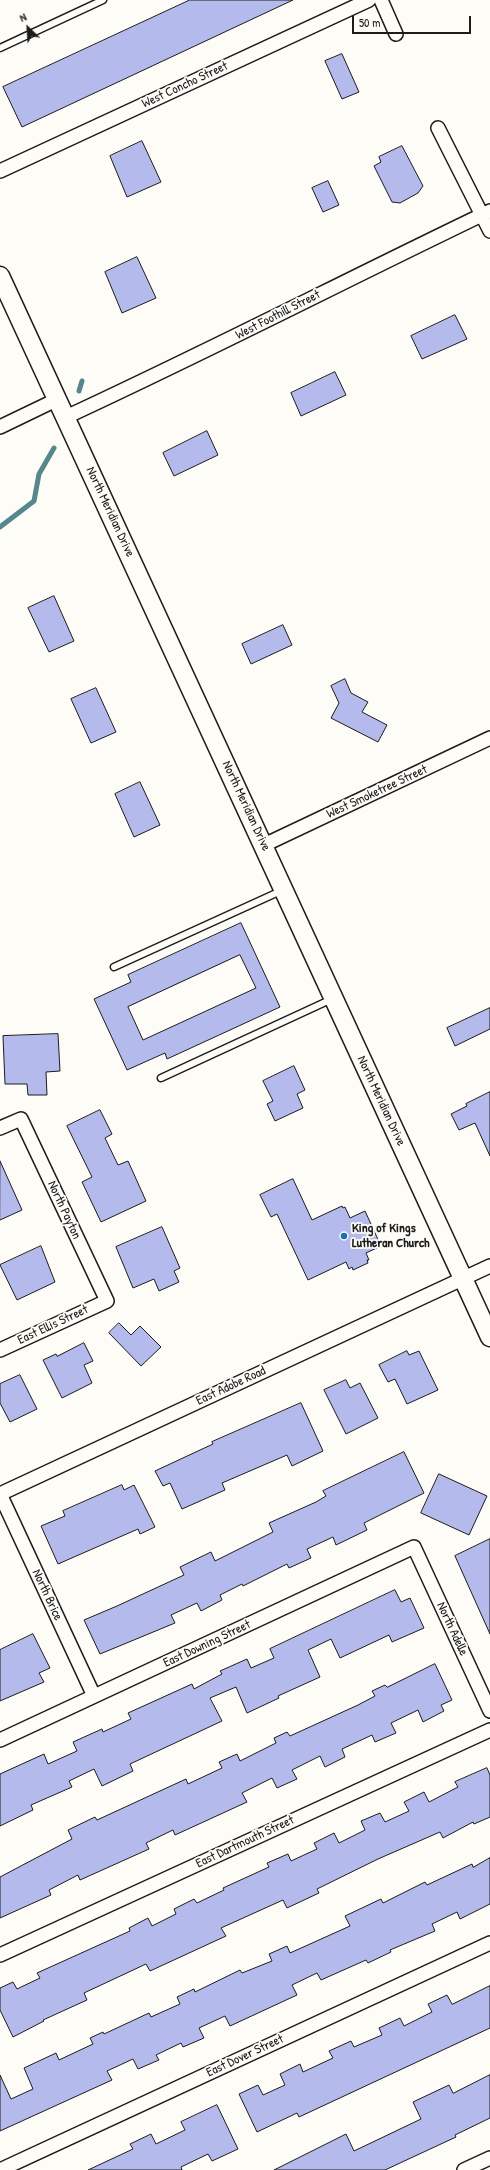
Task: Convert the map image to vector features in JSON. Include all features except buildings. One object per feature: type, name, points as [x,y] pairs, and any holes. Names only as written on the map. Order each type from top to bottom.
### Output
[{"type":"street","name":"West Concho Street","points":[[0,171],[369,0]]},
{"type":"street","points":[[380,0],[396,34]]},
{"type":"street","points":[[438,128],[486,213],[490,231]]},
{"type":"street","name":"West Foothill Street","points":[[66,417],[222,344],[336,285],[486,213]]},
{"type":"street","name":"North Meridian Drive","points":[[1,280],[58,399],[490,1337]]},
{"type":"street","points":[[0,427],[58,399]]},
{"type":"street","name":"West Smoketree Street","points":[[264,845],[490,738]]},
{"type":"street","name":"North Payton","points":[[0,1128],[21,1118],[107,1301]]},
{"type":"street","name":"East Adobe Road","points":[[0,1494],[490,1266]]},
{"type":"street","name":"East Ellis Street","points":[[0,1350],[107,1301]]},
{"type":"street","name":"North Brice","points":[[0,1494],[94,1696]]},
{"type":"street","name":"East Downing Street","points":[[0,1740],[414,1547]]},
{"type":"street","name":"North Adelle","points":[[414,1547],[490,1711]]},
{"type":"street","name":"East Dartmouth Street","points":[[0,1955],[490,1730]]},
{"type":"street","name":"East Dover Street","points":[[0,2170],[490,1943]]},
{"type":"street","points":[[464,2170],[490,2158]]},
{"type":"lane","points":[[0,48],[103,0]]},
{"type":"lane","points":[[114,967],[284,889]]},
{"type":"lane","points":[[161,1078],[334,998]]},
{"type":"waterway","points":[[79,391],[82,381]]},
{"type":"waterway","points":[[0,527],[34,501],[39,474],[54,448]]},
{"type":"place","name":"King of Kings Lutheran Church","points":[[344,1236]]}]
